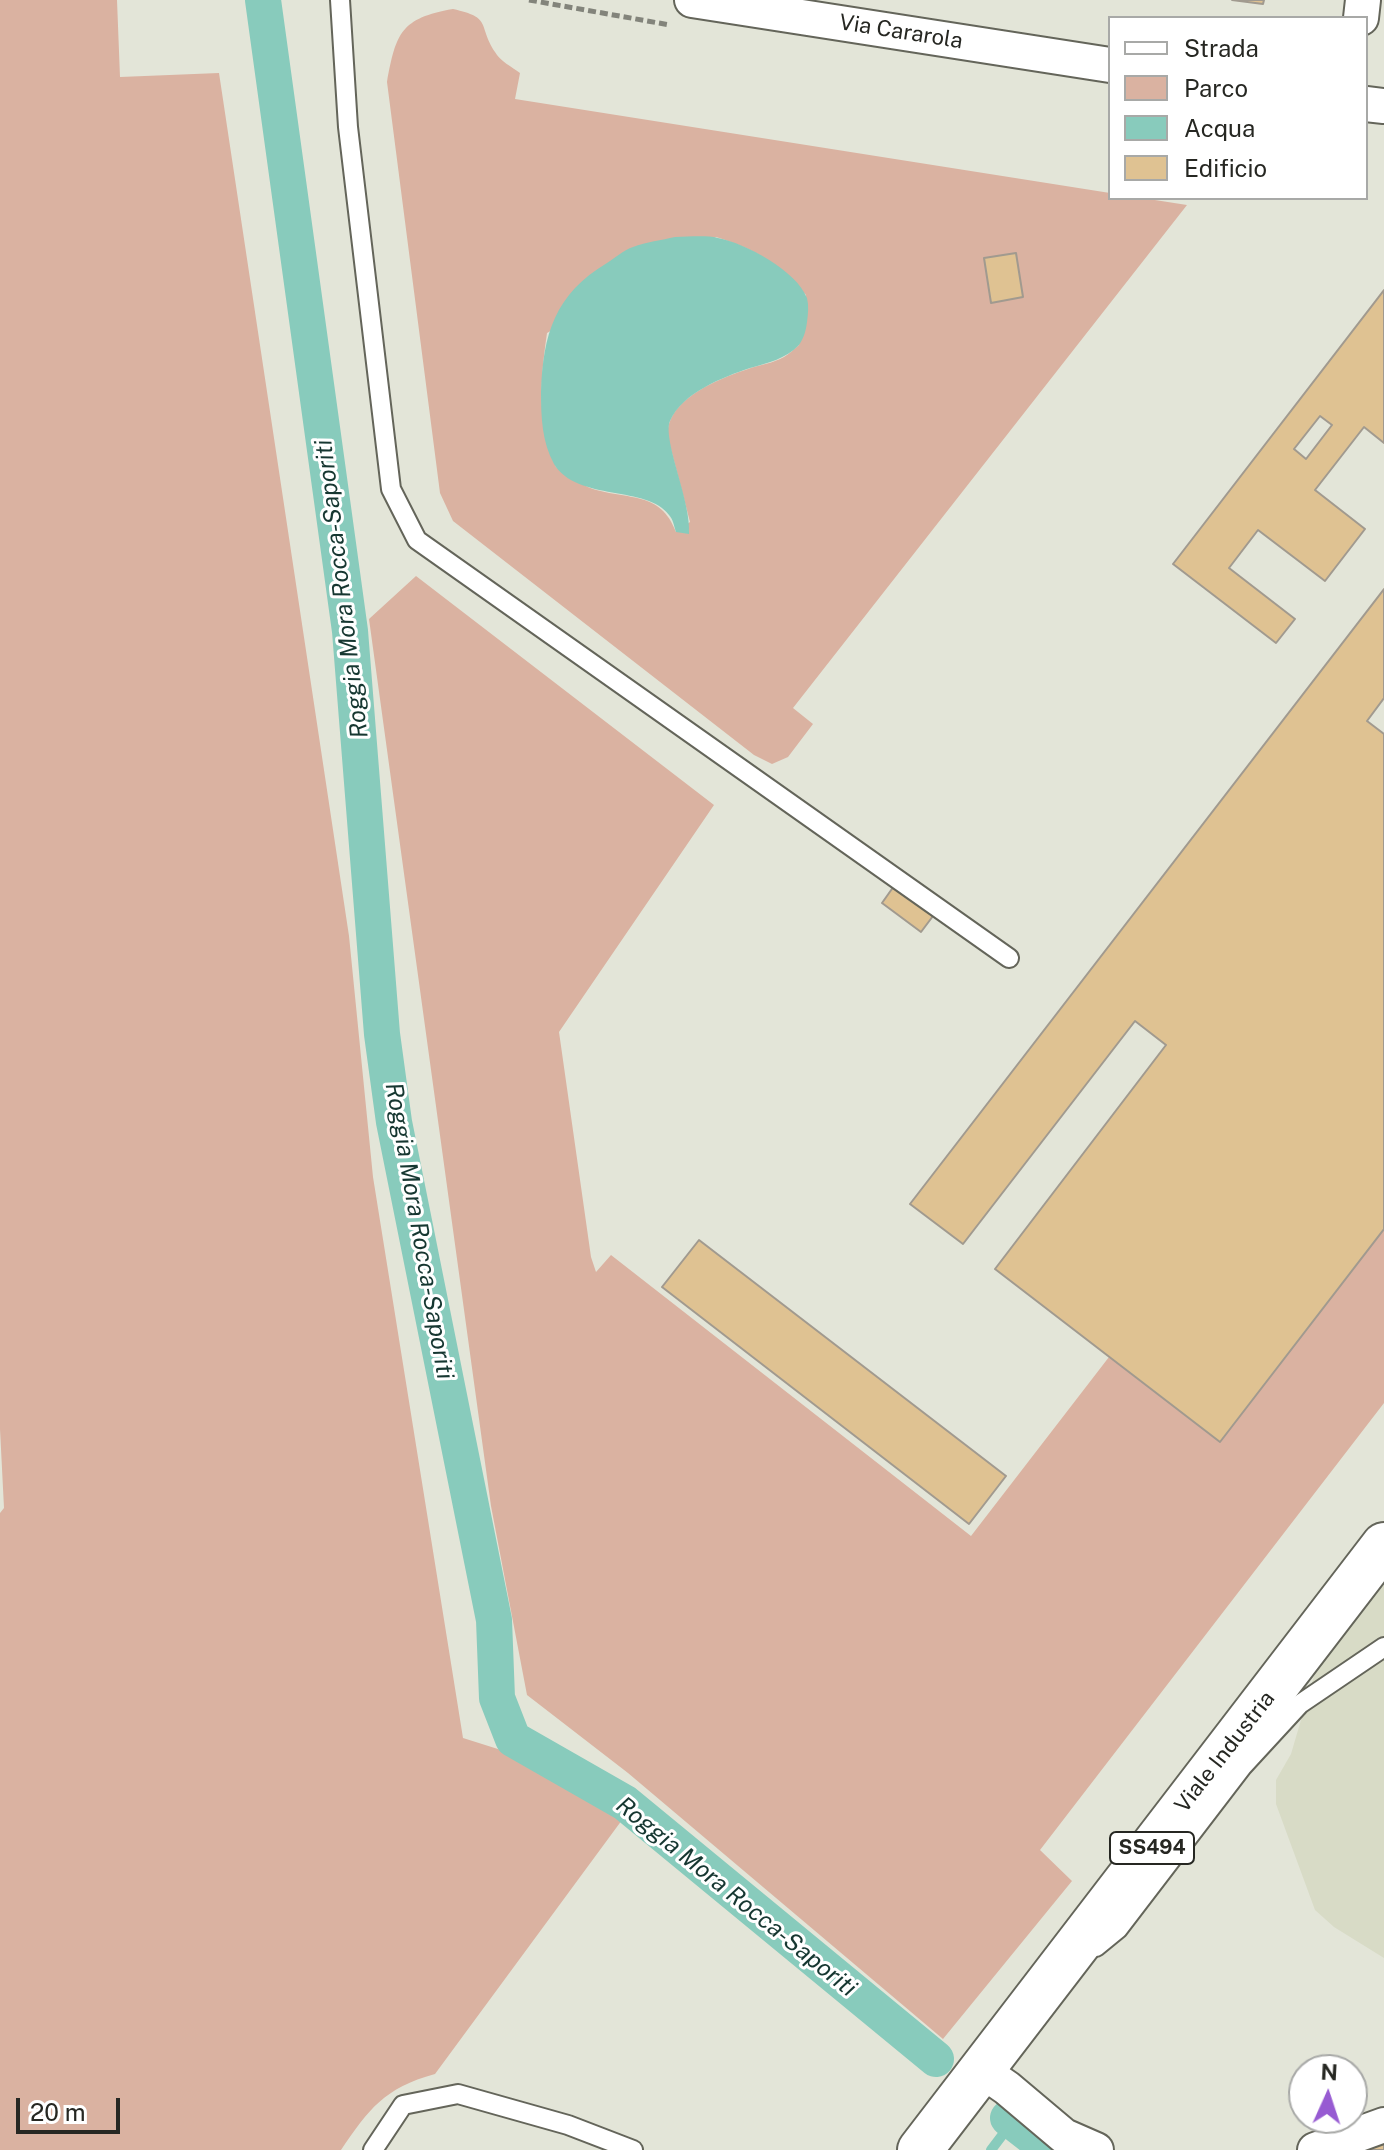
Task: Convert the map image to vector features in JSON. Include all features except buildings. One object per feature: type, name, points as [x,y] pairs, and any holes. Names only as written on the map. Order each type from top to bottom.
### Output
[{"type":"main road","name":"Viale Industria","points":[[920,2150],[1384,1545]]},
{"type":"street","name":"Via Cararola","points":[[692,0],[1108,65]]},
{"type":"street","points":[[981,2070],[1064,2136],[1096,2150]]},
{"type":"street","points":[[1315,2150],[1384,2125]]},
{"type":"lane","points":[[340,0],[348,127],[391,489],[417,540],[1009,958]]},
{"type":"lane","points":[[1043,1989],[1118,1929],[1242,1767],[1300,1704],[1384,1647]]},
{"type":"lane","points":[[373,2150],[403,2105],[458,2094],[568,2125],[633,2150]]},
{"type":"shaded area","points":[[1384,1566],[1384,1958],[1334,1927],[1315,1910],[1276,1804],[1276,1780],[1291,1754],[1323,1645]]},
{"type":"green space","points":[[0,0],[117,0],[120,77],[219,73],[349,936],[373,1177],[463,1738],[501,1750],[622,1820],[435,2074],[390,2093],[360,2123],[341,2150],[0,2150],[0,1513],[4,1508],[0,1429]]},
{"type":"green space","points":[[453,9],[479,19],[497,55],[520,73],[515,99],[1108,193],[1108,200],[1155,200],[1187,205],[793,708],[813,724],[788,757],[772,764],[754,755],[453,521],[440,493],[387,82],[398,40],[404,30],[422,17]],"holes":[[[716,237],[756,253],[785,274],[806,295],[799,345],[780,359],[708,385],[684,402],[675,413],[669,425],[668,438],[690,522],[676,532],[670,519],[652,503],[593,489],[556,467],[543,417],[547,333]]]},
{"type":"green space","points":[[416,576],[714,805],[559,1032],[591,1257],[596,1272],[611,1255],[971,1536],[1109,1357],[1220,1442],[1384,1229],[1384,1403],[1040,1850],[1072,1881],[943,2039],[628,1773],[527,1695],[491,1506],[369,619]]},
{"type":"water","points":[[675,237],[718,238],[755,252],[793,278],[807,298],[808,307],[804,334],[794,350],[776,360],[704,387],[684,402],[670,421],[670,442],[686,506],[689,534],[676,532],[670,517],[659,506],[579,484],[565,476],[550,456],[541,411],[545,352],[555,317],[564,302],[589,275],[626,250]]},
{"type":"waterway","name":"Roggia Mora Rocca-Saporiti","points":[[263,0],[350,631],[382,1034],[394,1122],[494,1620],[497,1698],[513,1739],[625,1803],[936,2059]]},
{"type":"waterway","name":"Roggia Mora Rocca-Saporiti","points":[[1008,2118],[1049,2150]]},
{"type":"waterway","points":[[991,2150],[1013,2121]]}]
